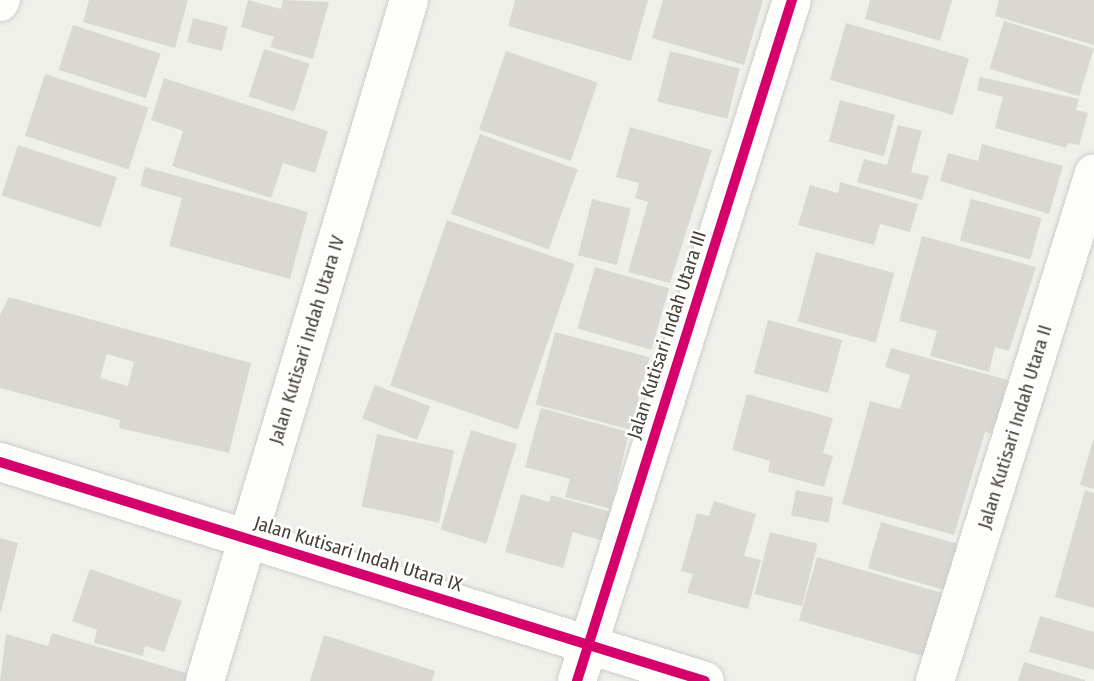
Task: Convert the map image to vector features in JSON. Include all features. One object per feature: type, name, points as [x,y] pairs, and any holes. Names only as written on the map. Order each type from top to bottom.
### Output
[{"type":"street","name":"Jalan Kutisari Indah Utara IV","points":[[205,681],[409,0]]},
{"type":"street","name":"Jalan Kutisari Indah Utara III","points":[[577,681],[792,0]]},
{"type":"street","name":"Jalan Kutisari Indah Utara II","points":[[935,681],[1094,173]]},
{"type":"street","name":"Jalan Kutisari Indah Utara IX","points":[[0,462],[705,681]]},
{"type":"building","points":[[89,0],[188,0],[175,48],[83,22]]},
{"type":"building","points":[[248,0],[281,9],[283,0],[329,2],[313,59],[270,47],[274,37],[241,27]]},
{"type":"building","points":[[515,0],[648,0],[631,61],[508,26]]},
{"type":"building","points":[[663,0],[763,0],[744,65],[652,38]]},
{"type":"building","points":[[870,0],[952,0],[940,41],[865,19]]},
{"type":"building","points":[[999,0],[1094,0],[1094,45],[995,16]]},
{"type":"building","points":[[193,18],[228,27],[222,51],[187,42]]},
{"type":"building","points":[[1004,21],[1094,48],[1079,96],[989,69]]},
{"type":"building","points":[[846,23],[969,58],[953,115],[830,80]]},
{"type":"building","points":[[73,25],[160,53],[146,98],[58,70]]},
{"type":"building","points":[[264,49],[310,64],[294,111],[249,97]]},
{"type":"building","points":[[506,51],[598,83],[571,161],[479,129]]},
{"type":"building","points":[[670,51],[740,68],[727,119],[657,101]]},
{"type":"building","points":[[45,74],[149,108],[129,170],[25,136]]},
{"type":"building","points":[[980,77],[1079,99],[1076,110],[1088,113],[1079,145],[1068,143],[1066,148],[995,128],[1003,97],[977,90]]},
{"type":"building","points":[[164,78],[328,131],[315,173],[283,163],[271,198],[172,166],[183,131],[151,120]]},
{"type":"building","points":[[840,100],[895,115],[884,156],[829,142]]},
{"type":"building","points":[[898,125],[922,131],[911,172],[929,176],[922,200],[857,182],[864,159],[887,165]]},
{"type":"building","points":[[630,127],[712,150],[670,283],[628,272],[648,202],[635,198],[639,183],[616,177]]},
{"type":"building","points":[[480,134],[578,170],[549,249],[451,214]]},
{"type":"building","points":[[982,144],[1063,166],[1049,214],[940,181],[948,153],[978,161]]},
{"type":"building","points":[[18,145],[117,177],[101,228],[2,195]]},
{"type":"building","points":[[145,167],[308,212],[290,279],[169,246],[182,198],[140,186]]},
{"type":"building","points":[[840,182],[918,204],[910,232],[880,224],[874,245],[798,225],[810,185],[838,193]]},
{"type":"building","points":[[592,199],[631,209],[617,265],[578,255]]},
{"type":"building","points":[[971,199],[1042,218],[1030,259],[960,241]]},
{"type":"building","points":[[447,220],[575,264],[518,429],[390,385]]},
{"type":"building","points":[[922,236],[1036,267],[1009,351],[995,347],[989,372],[930,356],[937,331],[899,321]]},
{"type":"building","points":[[816,252],[894,273],[876,343],[797,322]]},
{"type":"building","points":[[595,267],[669,288],[651,350],[577,329]]},
{"type":"building","points":[[9,297],[251,363],[229,453],[119,428],[120,420],[0,388],[0,315]],"holes":[[[107,354],[134,362],[128,386],[100,378]]]},
{"type":"building","points":[[768,320],[842,340],[828,393],[754,373]]},
{"type":"building","points":[[555,332],[650,357],[630,430],[536,404]]},
{"type":"building","points":[[891,348],[1008,380],[993,434],[985,432],[954,535],[842,504],[870,401],[900,409],[910,375],[885,367]]},
{"type":"building","points":[[375,385],[430,406],[417,440],[362,419]]},
{"type":"building","points":[[747,394],[833,418],[823,453],[833,456],[824,487],[768,472],[770,461],[732,450]]},
{"type":"building","points":[[541,408],[629,432],[611,509],[565,497],[570,479],[525,467]]},
{"type":"building","points":[[471,430],[517,444],[486,543],[441,529]]},
{"type":"building","points":[[377,434],[454,450],[439,523],[362,506]]},
{"type":"building","points":[[1094,440],[1094,489],[1080,485]]},
{"type":"building","points":[[796,490],[833,497],[828,523],[791,516]]},
{"type":"building","points":[[1085,490],[1094,493],[1094,608],[1055,597]]},
{"type":"building","points":[[521,494],[549,502],[551,495],[611,512],[603,541],[573,532],[563,568],[505,552]]},
{"type":"building","points":[[714,501],[756,514],[744,556],[761,560],[748,609],[687,593],[693,574],[681,571],[697,513],[709,516]]},
{"type":"building","points":[[881,522],[960,545],[947,591],[868,568]]},
{"type":"building","points":[[770,532],[818,544],[802,606],[755,594]]},
{"type":"building","points":[[0,538],[18,543],[1,612],[0,611]]},
{"type":"building","points":[[817,557],[953,596],[935,660],[799,620]]},
{"type":"building","points":[[90,569],[182,601],[164,652],[145,646],[143,656],[94,643],[97,630],[72,621]]},
{"type":"building","points":[[1040,616],[1094,632],[1094,670],[1029,652]]},
{"type":"building","points":[[52,633],[193,675],[191,681],[0,681],[6,634],[48,646]]},
{"type":"building","points":[[324,635],[435,671],[432,681],[310,681]]},
{"type":"building","points":[[1024,662],[1085,680],[1085,681],[1018,681]]},
{"type":"cycle path","points":[[577,681],[792,0]]},
{"type":"cycle path","points":[[0,462],[705,681]]}]
